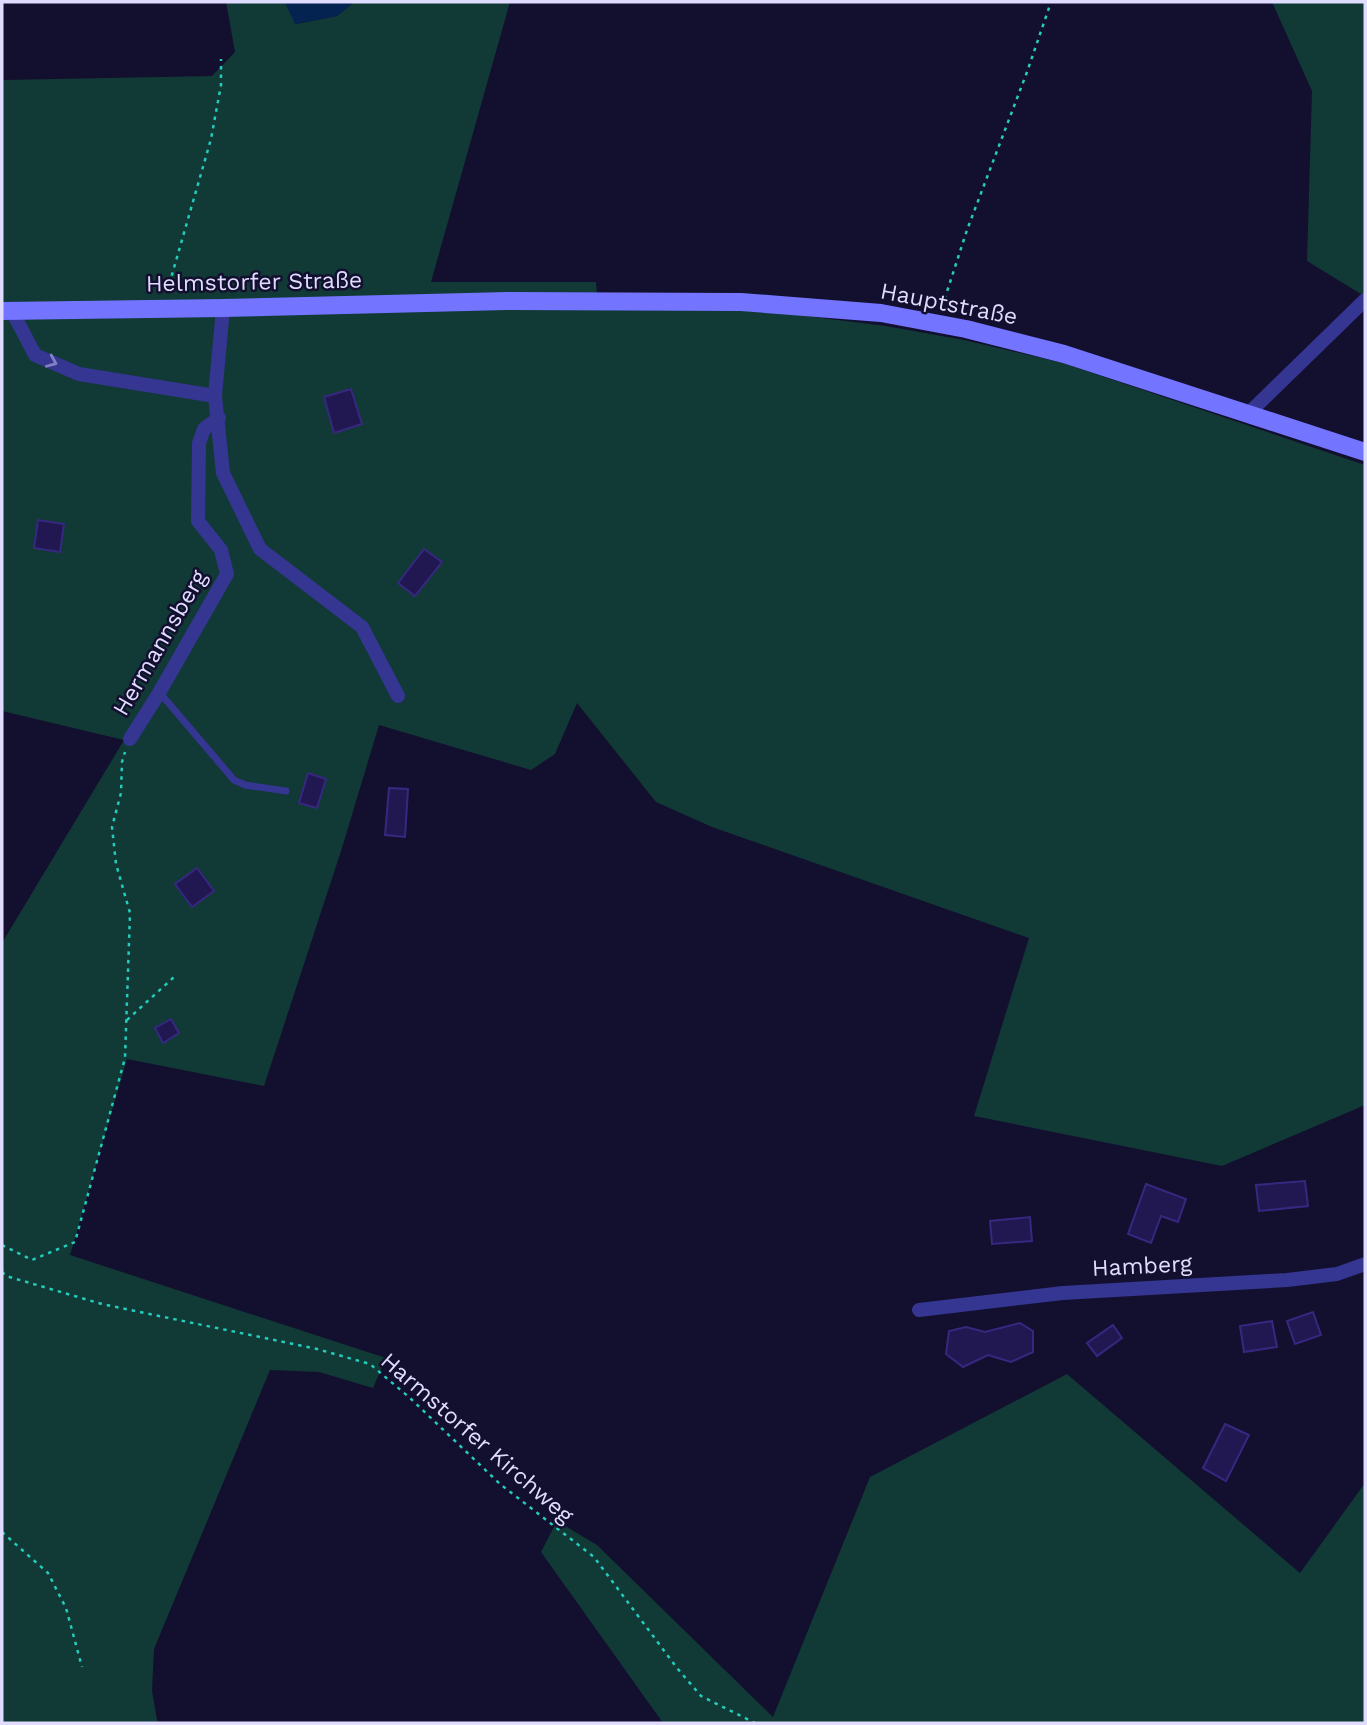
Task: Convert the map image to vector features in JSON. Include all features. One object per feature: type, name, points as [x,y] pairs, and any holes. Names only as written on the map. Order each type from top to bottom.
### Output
[{"type":"main road","name":"Hauptstraße","points":[[507,301],[741,302],[881,313],[965,329],[1064,354],[1365,452]]},
{"type":"main road","name":"Helmstorfer Straße","points":[[7,311],[507,301]]},
{"type":"street","points":[[1249,413],[1365,300]]},
{"type":"street","points":[[223,308],[215,396],[223,473],[260,548],[362,626],[398,696]]},
{"type":"street","points":[[7,311],[35,355],[79,374],[215,396]]},
{"type":"street","name":"Hermannsberg","points":[[130,740],[227,574],[221,550],[198,520],[199,443],[204,429],[219,418]]},
{"type":"street","name":"Hamberg","points":[[919,1310],[1063,1293],[1287,1280],[1337,1274],[1365,1264]]},
{"type":"lane","points":[[159,693],[234,780],[244,785],[286,791]]},
{"type":"path","points":[[937,323],[967,230],[1051,2]]},
{"type":"path","points":[[163,309],[211,139],[220,93],[221,60]]},
{"type":"path","points":[[2,1245],[32,1260],[75,1242],[125,1058],[130,913],[116,864],[112,827],[121,793],[122,762],[130,740]]},
{"type":"path","points":[[127,1020],[174,977]]},
{"type":"path","name":"Harmstorfer Kirchweg","points":[[2,1272],[6,1276],[102,1304],[317,1349],[370,1364],[500,1483],[594,1557],[701,1696],[755,1723]]},
{"type":"path","points":[[2,1532],[48,1573],[66,1608],[82,1667]]},
{"type":"green space","points":[[226,2],[285,2],[296,24],[337,16],[354,2],[510,2],[431,282],[596,282],[598,309],[742,308],[886,326],[964,340],[1063,363],[1365,465],[1365,1105],[1222,1166],[974,1116],[1029,938],[712,827],[656,802],[577,703],[555,754],[531,770],[379,725],[264,1086],[127,1059],[70,1255],[386,1358],[373,1388],[319,1372],[270,1370],[154,1649],[152,1691],[159,1723],[2,1723],[2,943],[124,740],[2,711],[2,80],[212,76],[235,52]]},
{"type":"green space","points":[[1272,2],[1365,2],[1364,296],[1307,261],[1312,91]]},
{"type":"green space","points":[[1067,1374],[1300,1573],[1365,1483],[1365,1723],[663,1723],[541,1552],[557,1521],[597,1545],[773,1717],[870,1477]]},
{"type":"water","points":[[285,2],[354,2],[337,16],[295,24]]},
{"type":"building","points":[[351,389],[362,424],[334,433],[324,397]]},
{"type":"building","points":[[38,520],[64,524],[60,552],[34,548]]},
{"type":"building","points":[[424,549],[442,562],[415,596],[398,583]]},
{"type":"building","points":[[308,773],[326,779],[317,808],[299,803]]},
{"type":"building","points":[[389,788],[408,789],[405,837],[385,835]]},
{"type":"building","points":[[197,868],[214,891],[192,907],[175,884]]},
{"type":"building","points":[[171,1019],[179,1033],[163,1043],[155,1028]]},
{"type":"building","points":[[1305,1181],[1308,1206],[1259,1211],[1256,1185]]},
{"type":"building","points":[[1146,1184],[1186,1199],[1178,1222],[1161,1216],[1151,1243],[1128,1234]]},
{"type":"building","points":[[1030,1217],[1032,1241],[992,1244],[990,1221]]},
{"type":"building","points":[[1313,1312],[1321,1335],[1295,1344],[1287,1321]]},
{"type":"building","points":[[1272,1321],[1277,1347],[1244,1352],[1240,1326]]},
{"type":"building","points":[[1020,1323],[1033,1331],[1033,1352],[1011,1362],[988,1355],[963,1367],[946,1354],[949,1331],[966,1327],[985,1332]]},
{"type":"building","points":[[1113,1325],[1122,1338],[1097,1356],[1087,1343]]},
{"type":"building","points":[[1225,1424],[1249,1435],[1226,1481],[1203,1468]]}]
